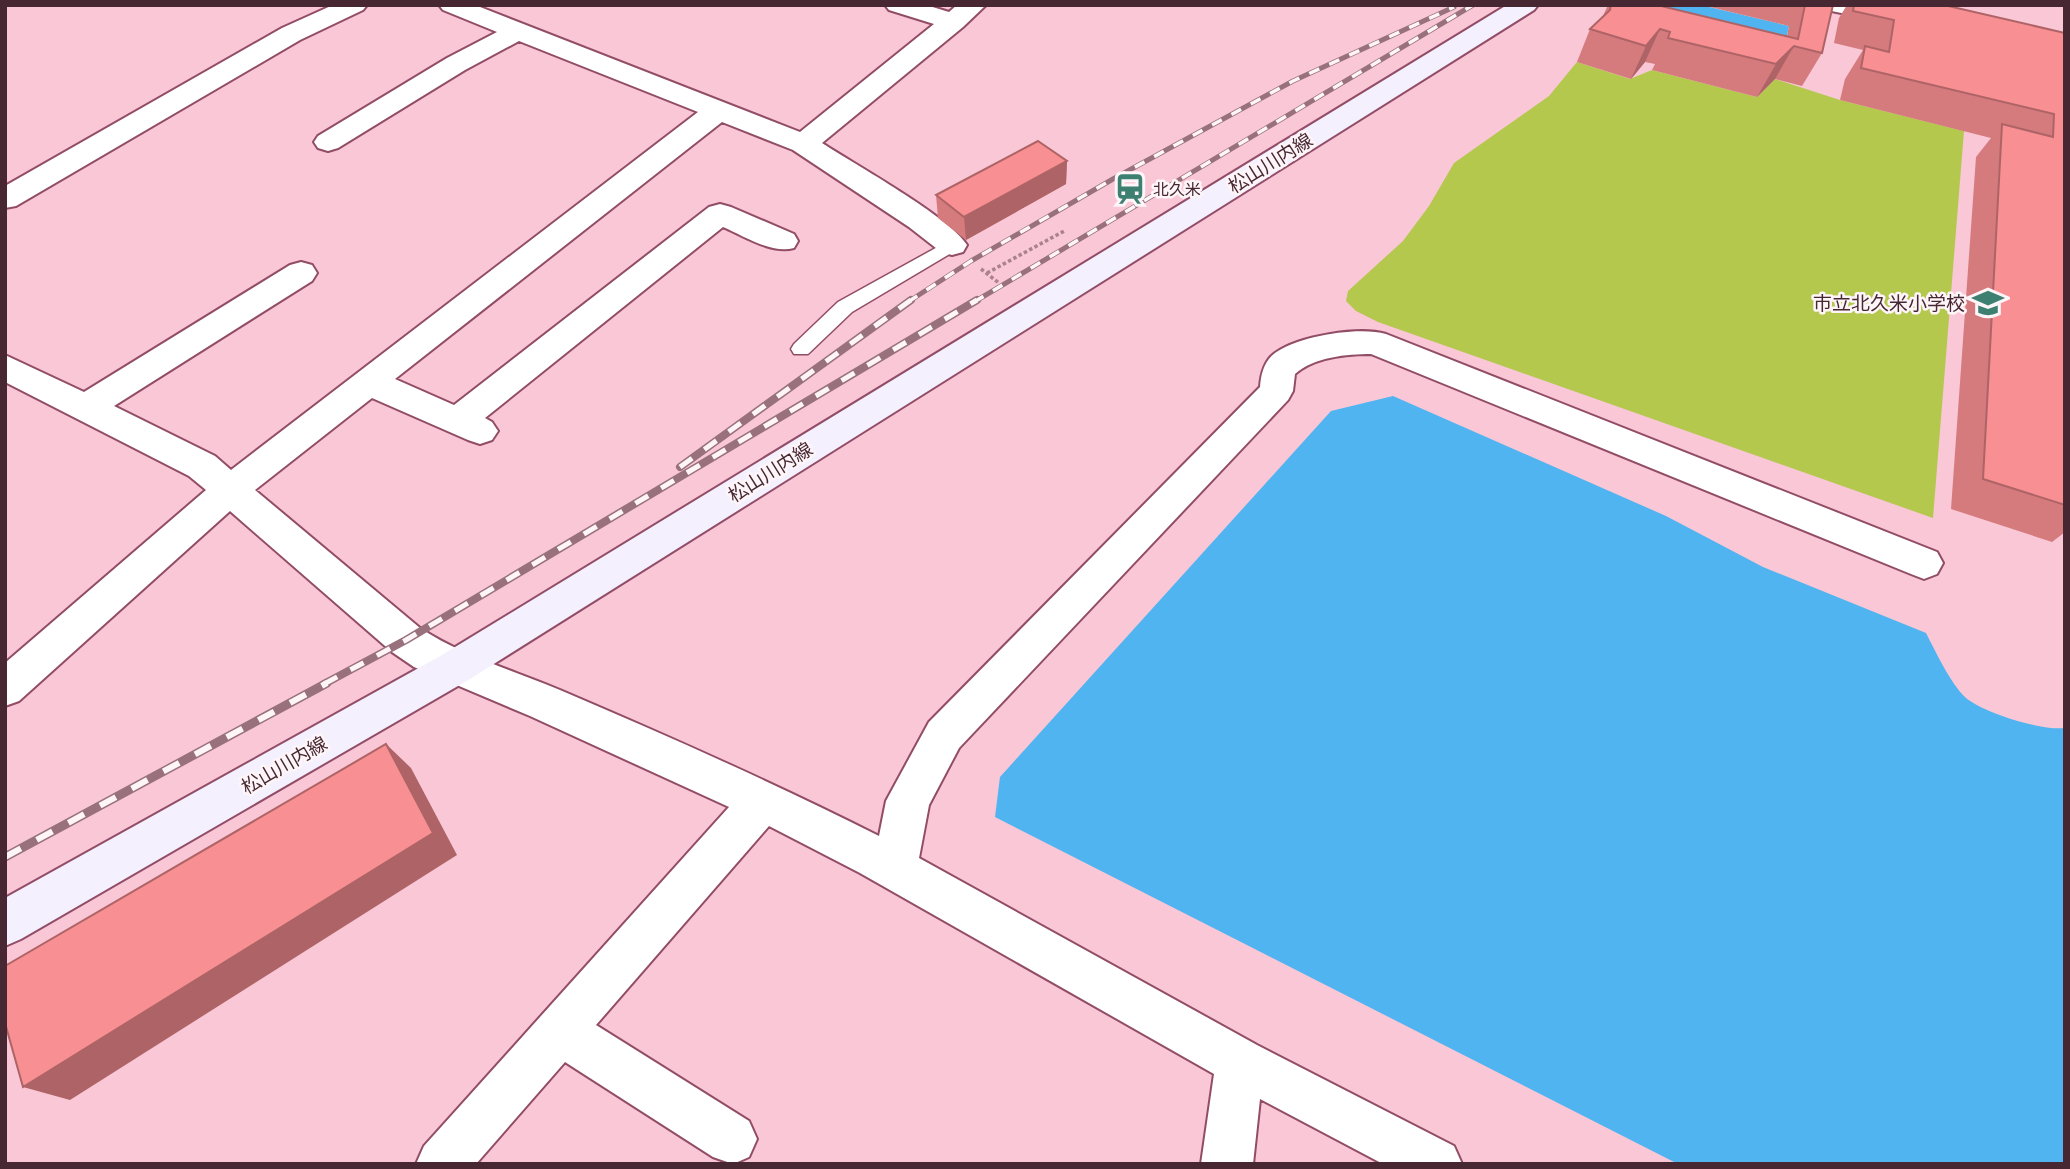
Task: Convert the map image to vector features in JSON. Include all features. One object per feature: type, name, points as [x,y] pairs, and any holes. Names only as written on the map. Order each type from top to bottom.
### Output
[{"type":"main road","name":"松山川内線","points":[[5,923],[456,667],[1514,7]]},
{"type":"street","points":[[5,199],[291,34],[354,5]]},
{"type":"street","points":[[452,5],[803,144],[920,220],[951,245]]},
{"type":"street","points":[[898,5],[963,13]]},
{"type":"street","points":[[1836,5],[1927,22]]},
{"type":"street","points":[[803,144],[963,13]]},
{"type":"street","points":[[328,142],[456,64],[518,31]]},
{"type":"street","points":[[5,688],[231,489],[719,110]]},
{"type":"street","points":[[369,382],[470,426],[720,214],[783,241]]},
{"type":"street","points":[[86,407],[301,273]]},
{"type":"street","points":[[894,868],[908,801],[944,735],[1276,391],[1280,368],[1292,357],[1354,341],[1374,342],[1924,563]]},
{"type":"street","points":[[5,367],[202,466],[406,640],[428,655],[545,703],[763,801],[894,868],[1240,1062],[1391,1152],[1436,1164]]},
{"type":"street","points":[[442,1164],[763,801]]},
{"type":"street","points":[[559,1030],[731,1139]]},
{"type":"street","points":[[1227,1164],[1240,1062]]},
{"type":"lane","points":[[801,349],[845,307],[951,245]]},
{"type":"path","points":[[986,273],[1066,230]]},
{"type":"path","points":[[951,245],[1034,308]]},
{"type":"green space","points":[[1577,62],[1630,79],[1652,70],[1757,97],[1775,79],[1840,100],[1964,131],[1933,518],[1378,322],[1356,311],[1346,301],[1348,291],[1403,241],[1429,206],[1454,163],[1549,96]]},
{"type":"water","points":[[1654,5],[1701,5],[1789,26],[1779,71]]},
{"type":"water","points":[[1393,396],[1666,516],[1763,567],[1926,633],[1949,676],[1960,692],[1974,704],[2014,720],[2042,727],[2065,728],[2065,1164],[1678,1164],[995,817],[1000,777],[1331,411]]},
{"type":"building","points":[[1611,5],[1657,5],[1798,39],[1805,5],[1833,5],[1822,53],[1794,46],[1776,64],[1668,38],[1670,32],[1660,29],[1646,46],[1590,29],[1610,10]]},
{"type":"building","points":[[1854,5],[1944,5],[2065,33],[2065,505],[1983,479],[2002,124],[2053,137],[2054,114],[1861,68],[1865,46],[1889,52],[1894,20],[1853,11]]},
{"type":"building","points":[[1038,141],[1067,161],[964,217],[936,195]]},
{"type":"building","points":[[386,744],[433,833],[23,1087],[5,1023],[5,966]]},
{"type":"railway","points":[[974,302],[1473,5]]},
{"type":"railway","points":[[910,300],[971,261],[1113,179],[1293,81],[1454,7]]},
{"type":"railway","points":[[680,467],[910,300]]},
{"type":"railway","points":[[324,684],[406,640],[977,300]]},
{"type":"railway","points":[[5,857],[327,683]]},
{"type":"place","name":"北久米","points":[[1130,189]]},
{"type":"place","name":"市立北久米小学校","points":[[1988,303]]}]
